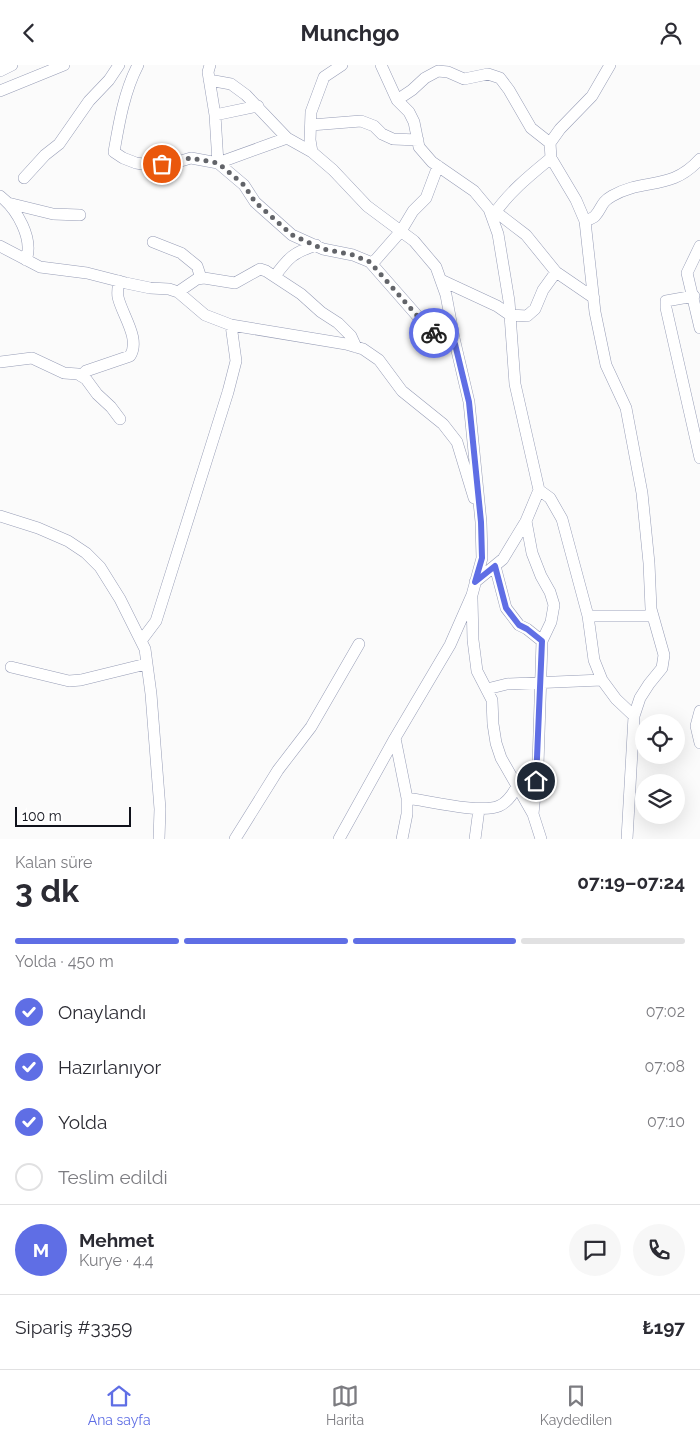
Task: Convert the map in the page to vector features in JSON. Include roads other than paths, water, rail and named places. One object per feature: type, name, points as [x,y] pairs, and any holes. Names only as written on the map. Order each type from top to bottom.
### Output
[{"type":"street","points":[[0,71],[12,65]]},
{"type":"street","points":[[3,87],[64,65]]},
{"type":"street","points":[[24,178],[59,144],[89,101],[109,80],[119,65]]},
{"type":"street","points":[[138,65],[132,76],[120,117],[114,152],[129,161],[150,165],[174,163],[190,158],[218,163],[287,138]]},
{"type":"street","points":[[210,65],[209,80],[215,115],[218,163],[244,185],[255,202],[292,235],[316,245],[353,255],[372,264],[432,331],[439,337],[455,344]]},
{"type":"street","points":[[312,152],[311,112],[324,77],[342,65]]},
{"type":"street","points":[[381,65],[397,100],[409,112],[414,121],[419,147],[432,162],[474,191],[494,215],[526,235],[556,272],[594,298]]},
{"type":"street","points":[[610,65],[592,95],[560,129],[550,143],[550,158],[576,200],[585,221],[594,298],[606,365],[626,408],[642,493],[649,563],[651,609],[664,655],[662,668],[640,698],[634,716],[627,839]]},
{"type":"street","points":[[397,100],[425,78],[438,71],[448,72],[464,79],[488,74],[500,78],[531,128],[550,143]]},
{"type":"street","points":[[209,80],[231,84],[246,95],[287,138],[312,152],[333,170],[367,206],[414,241],[436,267],[446,295],[469,402],[481,522],[482,558],[472,595],[450,645],[395,738],[339,839]]},
{"type":"street","points":[[215,115],[258,106]]},
{"type":"street","points":[[311,125],[361,121],[374,126],[382,134],[393,139],[418,140]]},
{"type":"street","points":[[475,582],[503,559],[526,521],[539,490],[515,384],[510,315],[494,215],[503,201],[524,179],[550,158]]},
{"type":"street","points":[[585,221],[594,217],[603,202],[613,195],[629,188],[666,181],[682,175],[700,159]]},
{"type":"street","points":[[372,264],[401,231],[413,211],[426,197],[438,166]]},
{"type":"street","points":[[4,199],[53,214],[80,215]]},
{"type":"street","points":[[4,199],[19,217],[28,242],[29,249],[26,261]]},
{"type":"street","points":[[153,242],[181,253],[197,266],[201,278]]},
{"type":"street","points":[[275,275],[289,258],[316,245]]},
{"type":"street","points":[[0,246],[40,267],[87,273],[150,288],[169,289],[178,292],[205,315],[230,325],[346,343],[362,349],[379,360],[402,391],[443,424],[456,442],[481,522]]},
{"type":"street","points":[[700,246],[687,273],[694,296],[700,328]]},
{"type":"street","points":[[178,292],[201,278],[235,283],[260,269],[275,275],[321,312],[338,323],[351,337],[356,347]]},
{"type":"street","points":[[441,280],[497,306],[510,315],[527,316],[535,309],[542,290],[556,272]]},
{"type":"street","points":[[81,376],[86,371],[130,356],[132,353],[134,343],[118,295],[119,281]]},
{"type":"street","points":[[694,296],[666,301],[666,308],[700,458]]},
{"type":"street","points":[[141,641],[156,621],[228,392],[236,361],[230,325]]},
{"type":"street","points":[[0,362],[32,358],[64,373],[78,374],[86,379],[96,394],[111,407],[120,419]]},
{"type":"street","points":[[539,490],[550,498],[562,519],[588,616],[594,660],[602,680],[616,699],[634,716]]},
{"type":"street","points":[[0,516],[38,528],[68,541],[86,553],[100,567],[120,599],[145,649],[151,694],[160,809],[159,839]]},
{"type":"street","points":[[526,521],[532,553],[554,605],[552,622],[542,641],[538,765],[533,814]]},
{"type":"street","points":[[495,566],[506,608],[519,625],[542,641]]},
{"type":"street","points":[[472,595],[476,671],[492,700],[493,724],[501,758],[533,814],[541,839]]},
{"type":"street","points":[[588,616],[653,616]]},
{"type":"street","points":[[235,839],[278,770],[311,727],[359,644]]},
{"type":"street","points":[[11,667],[69,681],[81,680],[146,663]]},
{"type":"street","points":[[487,689],[507,684],[602,680]]},
{"type":"street","points":[[700,711],[696,725],[700,743]]},
{"type":"street","points":[[395,738],[407,797],[407,814],[402,839]]},
{"type":"street","points":[[407,797],[479,809],[499,806],[511,798],[517,786]]},
{"type":"street","points":[[475,839],[479,809]]}]
